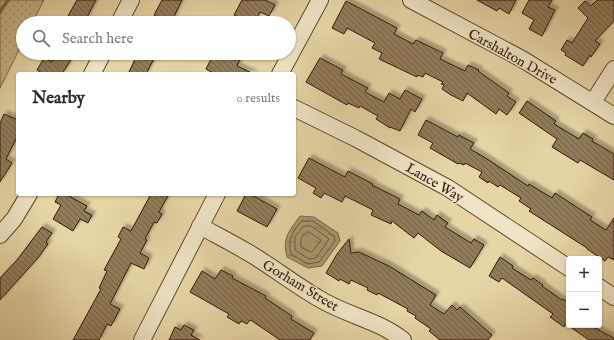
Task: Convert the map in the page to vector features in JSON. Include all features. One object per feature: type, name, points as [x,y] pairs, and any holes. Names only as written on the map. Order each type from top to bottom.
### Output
[{"type":"street","points":[[123,16],[131,0]]},
{"type":"street","points":[[296,44],[320,0]]},
{"type":"street","name":"Carshalton Drive","points":[[411,0],[522,59],[614,116]]},
{"type":"street","points":[[93,72],[99,60]]},
{"type":"street","points":[[281,72],[288,60]]},
{"type":"street","points":[[593,102],[614,70]]},
{"type":"street","name":"Lance Way","points":[[296,109],[355,138],[448,188],[566,266]]},
{"type":"street","points":[[0,235],[14,219],[28,196]]},
{"type":"street","points":[[142,340],[216,196]]},
{"type":"street","name":"Gorham Street","points":[[200,226],[253,256],[318,299],[378,324],[403,340]]},
{"type":"street","points":[[602,290],[614,297]]},
{"type":"shaded area","points":[[0,0],[44,0],[36,16],[16,16],[16,56],[0,88]]},
{"type":"water","points":[[300,216],[314,217],[338,233],[340,241],[322,266],[308,268],[287,257],[285,245],[286,240]]},
{"type":"building","points":[[77,0],[96,0],[88,16],[68,16]]},
{"type":"building","points":[[162,0],[182,0],[174,16],[154,15]]},
{"type":"building","points":[[242,0],[265,0],[275,5],[269,16],[260,12],[258,16],[234,15]]},
{"type":"building","points":[[477,0],[516,0],[509,14],[499,8],[497,11]]},
{"type":"building","points":[[529,0],[552,0],[548,7],[555,10],[542,36],[529,29],[534,20],[522,13]]},
{"type":"building","points":[[597,0],[614,0],[614,21],[595,41],[600,44],[583,66],[565,55],[566,53],[561,50],[567,40],[572,43],[588,18],[578,8],[585,1],[591,6]]},
{"type":"building","points":[[346,1],[397,28],[394,34],[413,44],[416,40],[443,53],[440,59],[465,71],[468,65],[479,70],[478,71],[509,93],[507,96],[516,102],[507,115],[499,109],[496,114],[467,93],[463,101],[451,95],[442,89],[444,85],[441,84],[443,82],[425,73],[423,77],[418,75],[417,77],[379,59],[382,53],[372,48],[375,43],[347,28],[344,34],[332,28]]},
{"type":"building","points":[[320,58],[343,70],[341,74],[368,88],[365,92],[384,102],[389,93],[400,99],[405,90],[422,99],[415,112],[411,109],[400,131],[390,128],[376,119],[378,116],[360,106],[359,108],[348,103],[347,105],[306,82]]},
{"type":"building","points":[[43,60],[52,62],[53,60],[71,60],[63,72],[40,72],[37,70]]},
{"type":"building","points":[[135,60],[153,60],[147,72],[129,72]]},
{"type":"building","points":[[210,60],[240,60],[237,66],[250,72],[211,72],[206,69]]},
{"type":"building","points":[[527,101],[556,121],[554,124],[579,139],[583,133],[593,139],[592,141],[614,154],[614,180],[580,160],[578,163],[552,147],[557,139],[519,113]]},
{"type":"building","points":[[4,114],[16,119],[16,139],[6,159],[12,163],[0,182],[0,123]]},
{"type":"building","points":[[426,120],[458,137],[459,135],[474,143],[470,149],[528,186],[529,184],[552,198],[555,193],[592,217],[590,220],[606,230],[614,218],[614,260],[608,257],[605,261],[602,259],[602,256],[598,256],[529,211],[531,209],[519,201],[521,198],[500,185],[498,187],[479,177],[482,172],[465,163],[464,165],[458,164],[430,148],[433,143],[418,135]]},
{"type":"building","points":[[309,158],[345,177],[348,171],[400,199],[398,204],[419,215],[422,211],[434,220],[437,215],[448,223],[445,227],[471,243],[474,239],[484,245],[470,268],[441,251],[418,233],[414,238],[392,221],[391,224],[371,215],[373,210],[345,196],[342,202],[324,193],[321,198],[313,193],[316,188],[298,178]]},
{"type":"building","points":[[58,196],[69,196],[87,206],[84,211],[92,215],[88,223],[80,219],[73,231],[53,219],[61,205],[55,202]]},
{"type":"building","points":[[150,196],[168,196],[159,212],[162,214],[157,223],[154,222],[145,239],[147,240],[140,253],[149,258],[144,269],[131,263],[110,304],[120,309],[111,326],[107,324],[99,340],[73,340],[101,289],[99,288],[107,271],[104,270],[121,239],[118,237],[123,227],[131,231]]},
{"type":"building","points":[[245,196],[254,196],[277,209],[267,227],[237,211]]},
{"type":"building","points":[[42,227],[52,233],[46,242],[48,244],[38,258],[0,300],[0,278],[17,260]]},
{"type":"building","points":[[349,239],[351,253],[359,252],[389,266],[436,295],[430,305],[444,314],[452,305],[457,310],[460,307],[492,335],[488,340],[440,340],[429,331],[431,329],[415,318],[416,316],[407,311],[408,309],[378,293],[377,295],[367,290],[368,288],[351,280],[349,284],[340,279],[339,281],[326,273],[337,254]]},
{"type":"building","points":[[500,257],[513,266],[512,268],[531,280],[533,278],[562,300],[563,299],[566,301],[566,324],[564,327],[550,317],[553,314],[502,278],[499,282],[489,276]]},
{"type":"building","points":[[221,270],[233,276],[232,278],[266,296],[265,298],[292,316],[291,319],[314,333],[310,340],[280,340],[250,320],[247,324],[241,321],[239,324],[227,317],[229,314],[190,292],[202,271],[215,279]]},
{"type":"building","points":[[184,325],[194,330],[191,335],[200,340],[169,340],[175,327],[181,330]]},
{"type":"building","points":[[572,328],[595,328],[614,338],[614,340],[589,340]]},
{"type":"waterway","points":[[0,12],[8,0]]}]
